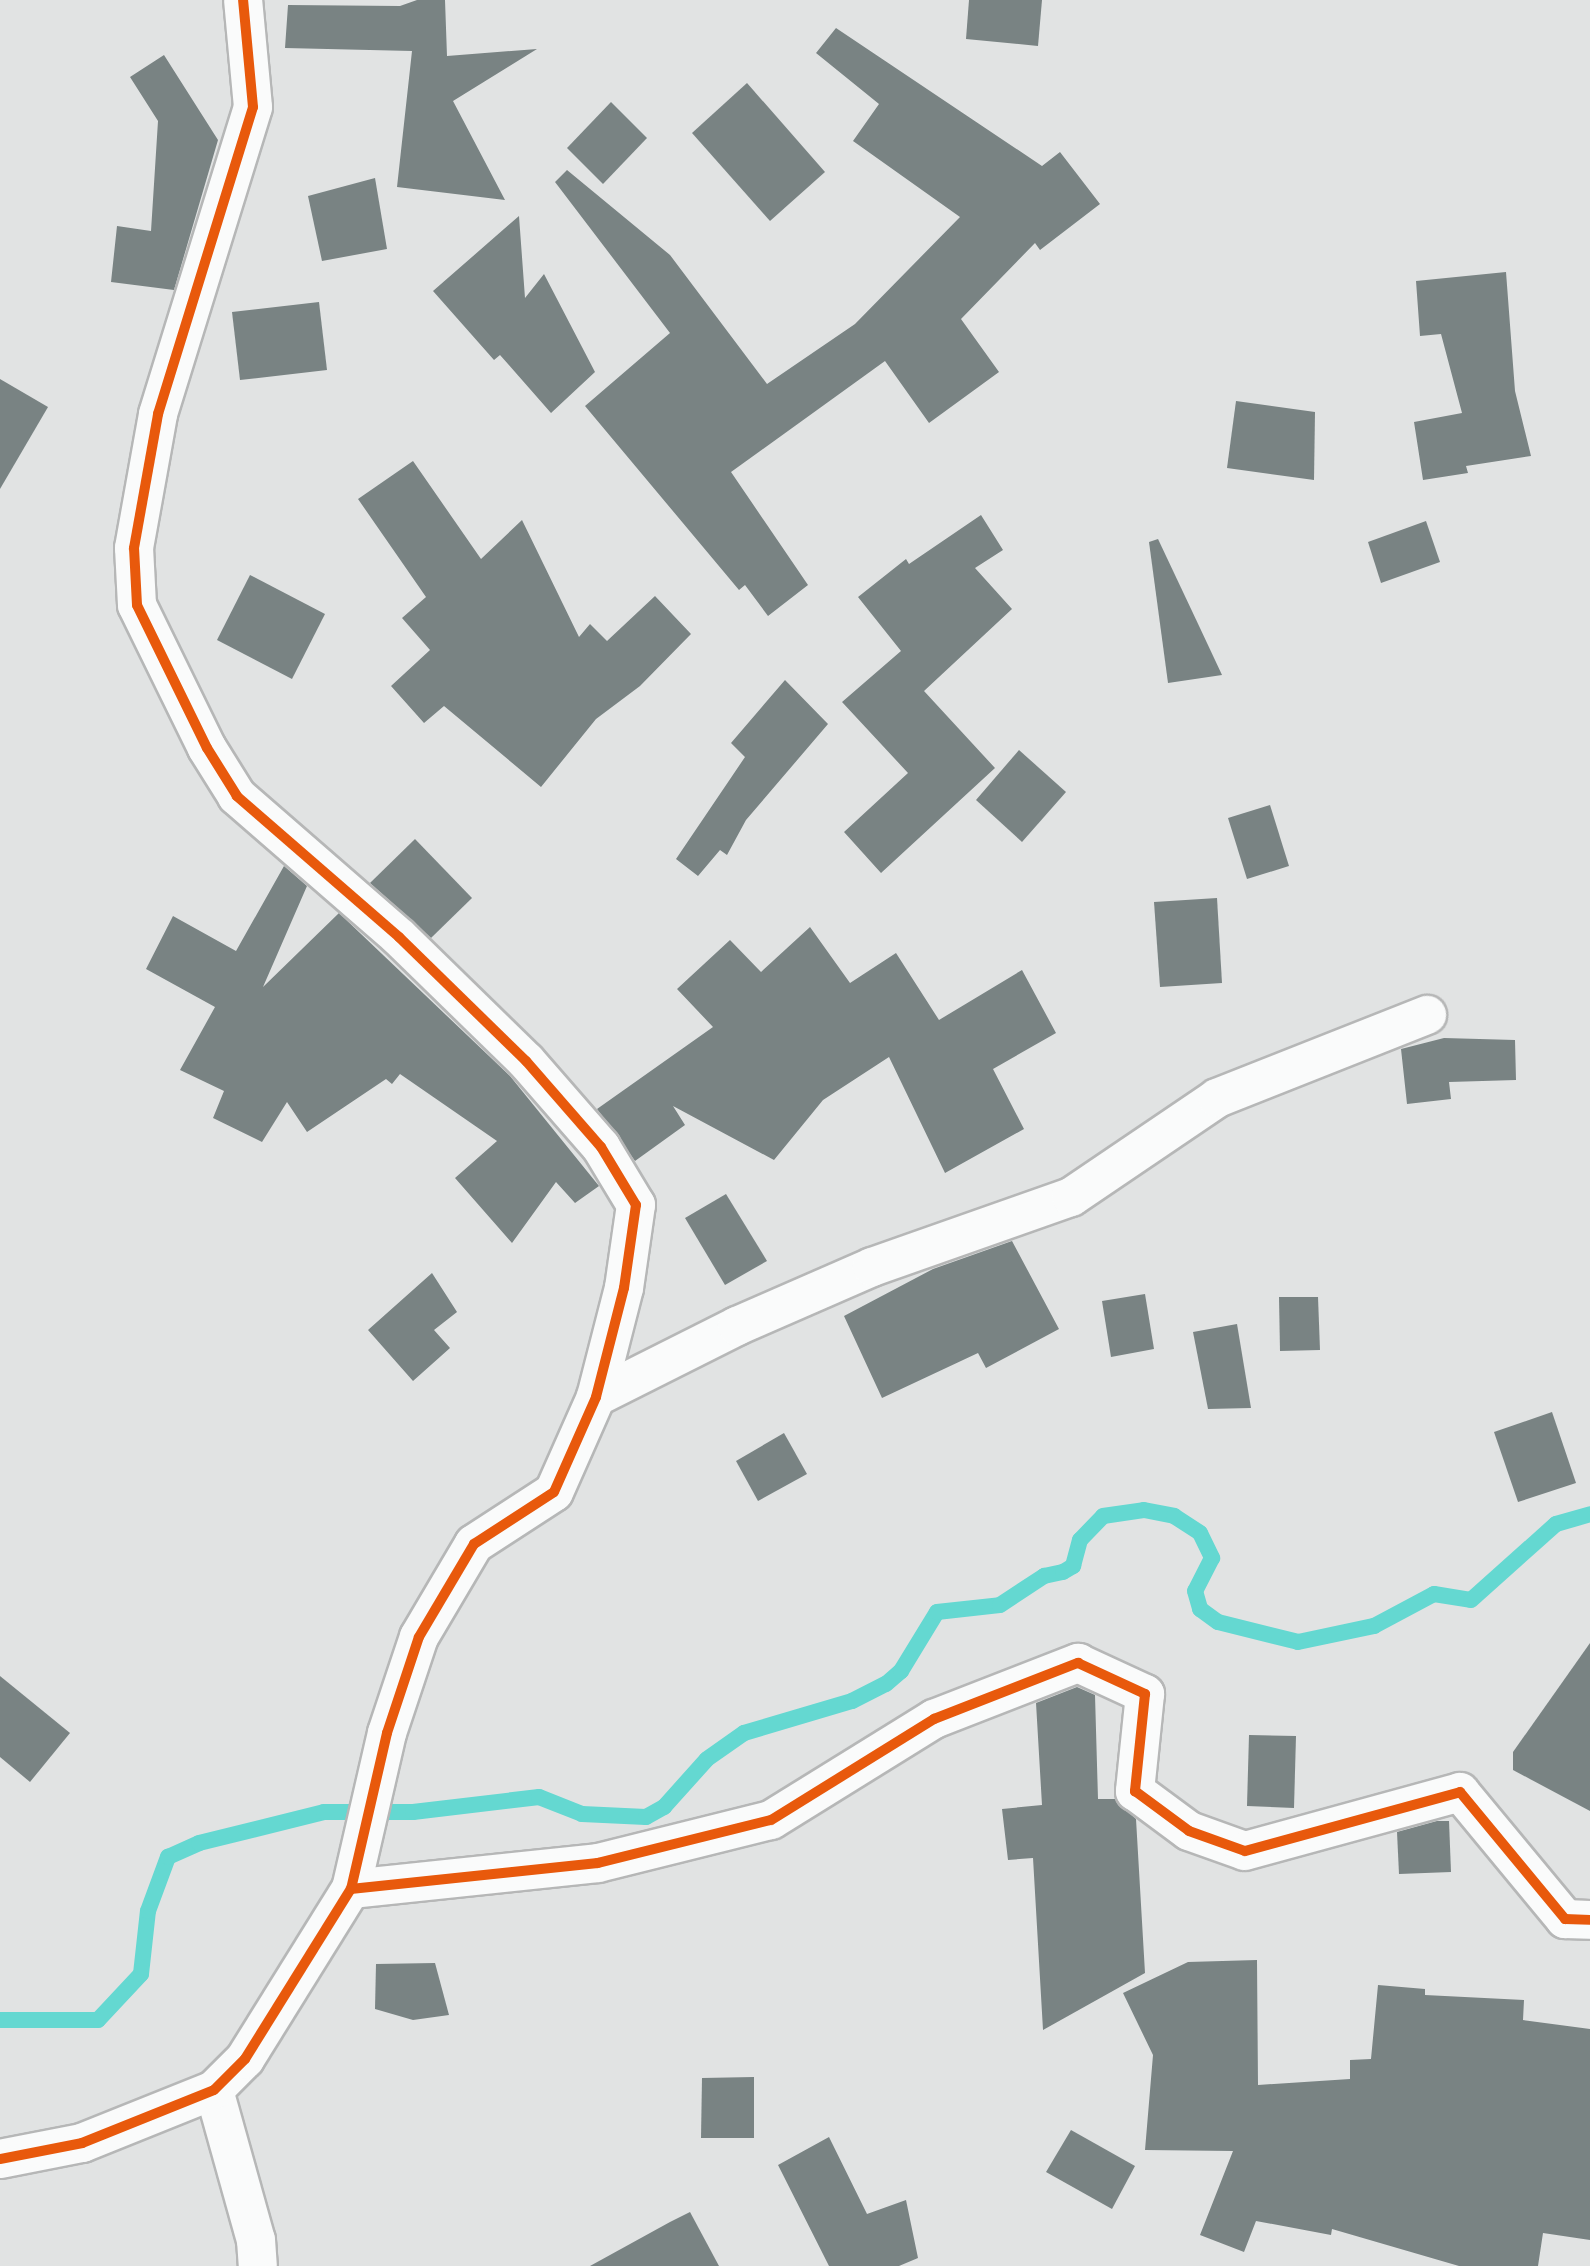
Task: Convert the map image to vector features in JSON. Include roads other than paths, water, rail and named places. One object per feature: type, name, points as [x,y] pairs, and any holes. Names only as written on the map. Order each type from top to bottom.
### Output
[{"type":"street","points":[[0,2159],[82,2143],[214,2090],[245,2059],[355,1873],[387,1733],[419,1637],[474,1544],[554,1492],[596,1397],[624,1288],[636,1205],[601,1147],[526,1061],[399,937],[237,796],[206,748],[136,604],[134,548],[158,414],[253,107],[243,0]]},
{"type":"street","points":[[596,1397],[737,1326],[872,1267],[1071,1197],[1217,1098],[1427,1015]]},
{"type":"street","points":[[355,1873],[598,1863],[771,1820],[934,1719],[1078,1663],[1145,1694],[1135,1791],[1189,1831],[1245,1851],[1460,1793],[1565,1919],[1590,1920]]},
{"type":"street","points":[[214,2090],[256,2240],[258,2266]]},
{"type":"waterway","points":[[0,2020],[98,2020],[141,1974],[148,1911],[168,1857],[199,1843],[324,1812],[413,1812],[539,1797],[582,1814],[646,1817],[664,1807],[707,1759],[744,1733],[852,1701],[886,1684],[901,1671],[937,1612],[1000,1605],[1044,1576],[1063,1572],[1073,1566],[1080,1540],[1103,1516],[1144,1510],[1174,1516],[1200,1533],[1212,1558],[1195,1591],[1200,1609],[1218,1622],[1298,1642],[1374,1626],[1434,1594],[1471,1600],[1556,1524],[1590,1514]]}]
